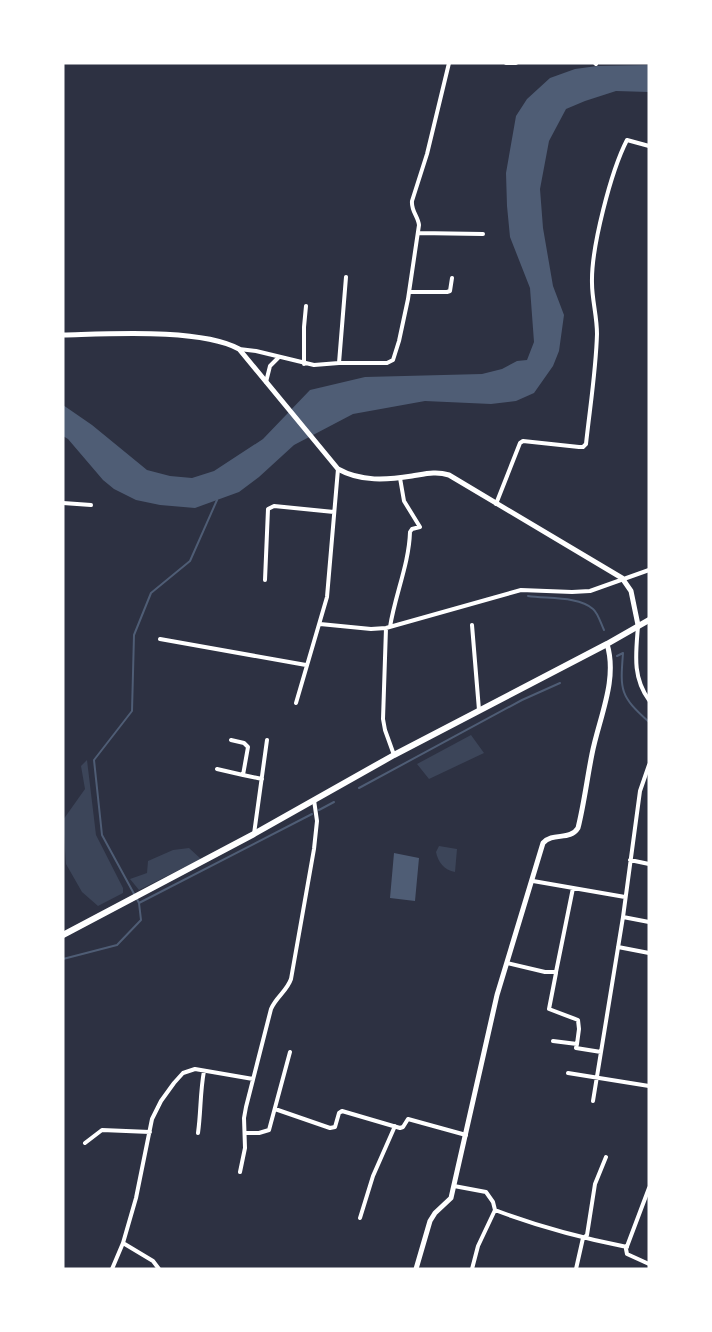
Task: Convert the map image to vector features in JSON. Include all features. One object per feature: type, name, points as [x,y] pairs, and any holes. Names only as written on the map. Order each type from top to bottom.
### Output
[{"type":"main road","points":[[63,935],[254,834],[394,755],[649,620]]},
{"type":"street","points":[[63,335],[141,334],[195,337],[221,341],[239,349],[320,366],[339,363],[387,363],[393,360],[409,292],[418,233],[418,221],[411,208],[412,201],[427,154],[449,63]]},
{"type":"street","points":[[506,63],[516,63]]},
{"type":"street","points":[[496,504],[520,443],[523,441],[579,447],[586,444],[596,351],[597,317],[592,277],[603,210],[626,142],[628,140],[649,146]]},
{"type":"street","points":[[418,233],[483,234]]},
{"type":"street","points":[[339,363],[346,277]]},
{"type":"street","points":[[409,292],[450,291],[452,278]]},
{"type":"street","points":[[304,364],[306,306]]},
{"type":"street","points":[[239,349],[338,469],[346,474],[368,479],[442,473],[449,475],[622,578],[631,591],[638,625],[636,672],[649,700]]},
{"type":"street","points":[[267,385],[270,366],[278,357]]},
{"type":"street","points":[[296,703],[327,597],[338,469]]},
{"type":"street","points":[[394,755],[383,719],[388,627],[410,544],[410,532],[412,529],[419,528],[420,525],[404,501],[400,478]]},
{"type":"street","points":[[63,503],[91,505]]},
{"type":"street","points":[[265,580],[268,509],[274,506],[334,512]]},
{"type":"street","points":[[320,624],[371,629],[388,627],[521,590],[581,592],[598,589],[622,578],[649,570]]},
{"type":"street","points":[[472,625],[479,710]]},
{"type":"street","points":[[160,639],[306,665]]},
{"type":"street","points":[[416,1269],[430,1221],[435,1213],[452,1198],[497,995],[546,840],[572,835],[579,828],[592,754],[604,711],[611,669],[611,656],[607,644]]},
{"type":"street","points":[[231,740],[244,743],[248,747],[243,775]]},
{"type":"street","points":[[254,834],[267,740]]},
{"type":"street","points":[[593,1101],[623,917],[640,791],[649,765]]},
{"type":"street","points":[[217,769],[262,779]]},
{"type":"street","points":[[240,1172],[245,1148],[244,1118],[271,1009],[274,1001],[289,986],[291,979],[314,849],[317,821],[314,800]]},
{"type":"street","points":[[630,860],[649,864]]},
{"type":"street","points":[[533,880],[625,897]]},
{"type":"street","points":[[573,888],[549,1010],[578,1020],[576,1048],[601,1052]]},
{"type":"street","points":[[623,917],[649,922]]},
{"type":"street","points":[[618,947],[649,953]]},
{"type":"street","points":[[506,963],[545,972],[556,972]]},
{"type":"street","points":[[553,1041],[577,1044]]},
{"type":"street","points":[[245,1133],[269,1130],[290,1052]]},
{"type":"street","points":[[112,1269],[123,1243],[136,1198],[152,1119],[174,1083],[183,1072],[195,1069],[253,1079]]},
{"type":"street","points":[[198,1133],[201,1110],[200,1092],[204,1071]]},
{"type":"street","points":[[568,1073],[649,1086]]},
{"type":"street","points":[[275,1108],[330,1128],[335,1127],[339,1113],[342,1111],[402,1128],[408,1119],[467,1135]]},
{"type":"street","points":[[360,1218],[373,1176],[395,1126]]},
{"type":"street","points":[[85,1143],[102,1130],[150,1132]]},
{"type":"street","points":[[576,1269],[583,1238],[587,1235],[595,1184],[606,1157]]},
{"type":"street","points":[[454,1186],[486,1192],[495,1210],[478,1246],[472,1269]]},
{"type":"street","points":[[649,1189],[627,1247],[627,1254],[649,1264]]},
{"type":"street","points":[[495,1210],[583,1238],[627,1247]]},
{"type":"street","points":[[123,1243],[153,1261],[159,1269]]},
{"type":"shaded area","points":[[649,65],[649,92],[616,91],[566,109],[549,141],[540,189],[543,228],[553,286],[564,315],[559,351],[553,366],[534,393],[516,401],[491,404],[425,401],[353,414],[294,445],[239,492],[195,508],[136,500],[114,489],[63,436],[63,405],[92,425],[147,470],[170,476],[192,478],[214,471],[263,439],[310,390],[365,377],[482,374],[502,369],[517,361],[527,360],[534,342],[530,288],[510,237],[507,206],[506,173],[516,116],[527,99],[550,78],[575,69],[597,66]]},
{"type":"shaded area","points":[[471,735],[484,753],[429,779],[417,764]]},
{"type":"shaded area","points":[[87,760],[96,835],[123,888],[123,893],[98,906],[82,892],[66,864],[63,820],[85,789],[81,766]]},
{"type":"shaded area","points":[[439,846],[457,849],[455,872],[445,867],[438,859],[436,852]]},
{"type":"shaded area","points":[[189,848],[201,859],[139,890],[130,879],[147,873],[148,861],[173,850]]},
{"type":"shaded area","points":[[394,853],[419,858],[415,901],[390,898]]},
{"type":"waterway","points":[[63,959],[117,945],[141,920],[139,903],[102,835],[94,760],[132,711],[134,635],[151,593],[190,561],[217,500]]},
{"type":"waterway","points":[[528,596],[571,600],[587,605],[596,613],[604,630]]},
{"type":"waterway","points":[[623,653],[622,685],[624,692],[632,706],[649,722]]},
{"type":"waterway","points":[[617,656],[623,653]]},
{"type":"waterway","points":[[359,788],[522,700],[560,683]]},
{"type":"waterway","points":[[319,810],[334,802]]},
{"type":"waterway","points":[[139,903],[312,814]]}]
